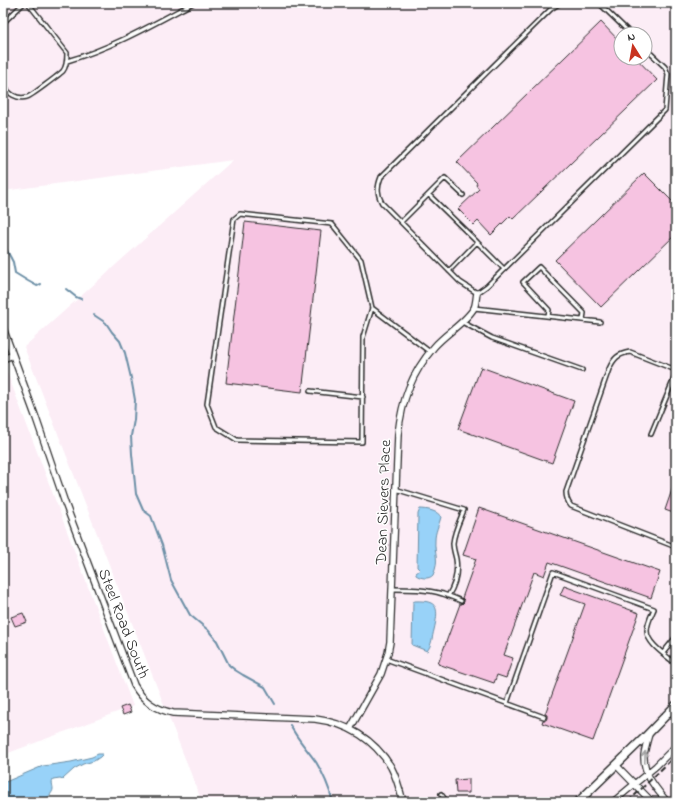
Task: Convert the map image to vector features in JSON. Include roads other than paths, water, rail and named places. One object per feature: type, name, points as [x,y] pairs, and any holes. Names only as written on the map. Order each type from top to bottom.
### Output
[{"type":"street","name":"Dean Sievers Place","points":[[350,729],[381,674],[391,637],[398,434],[403,402],[419,367],[430,352],[444,337],[462,322],[474,308],[477,293]]},
{"type":"street","name":"Steel Road South","points":[[3,328],[87,562],[134,685],[143,698],[158,709],[173,713],[315,719],[339,724],[365,738],[382,755],[391,767],[397,780],[403,802]]},
{"type":"street","points":[[3,359],[13,355]]},
{"type":"street","points":[[578,802],[649,734],[676,705]]},
{"type":"street","points":[[649,734],[644,755],[647,774],[655,788],[667,802]]},
{"type":"street","points":[[613,802],[647,774],[676,746]]},
{"type":"street","points":[[616,765],[652,802]]},
{"type":"lane","points":[[3,23],[24,3]]},
{"type":"lane","points":[[3,86],[11,94],[19,97],[28,97],[64,70],[67,61],[67,53],[28,3]]},
{"type":"lane","points":[[67,61],[88,55],[130,37],[193,3]]},
{"type":"lane","points":[[560,3],[551,9],[381,177],[378,188],[382,203],[460,282],[477,293],[504,269],[665,110],[668,74],[664,67],[653,56]]},
{"type":"lane","points":[[597,3],[623,26]]},
{"type":"lane","points":[[401,222],[445,178],[463,195]]},
{"type":"lane","points":[[428,195],[504,269]]},
{"type":"lane","points":[[240,214],[332,224],[361,260],[372,308],[363,337],[362,442],[237,440],[216,427],[207,404],[234,219],[240,214]]},
{"type":"lane","points":[[449,271],[477,242]]},
{"type":"lane","points":[[548,316],[549,310],[523,282],[539,267],[584,313],[583,320]]},
{"type":"lane","points":[[372,308],[430,352]]},
{"type":"lane","points":[[474,308],[600,322]]},
{"type":"lane","points":[[462,322],[492,338],[582,370]]},
{"type":"lane","points":[[676,370],[630,352],[623,353],[613,360],[566,492],[566,498],[571,506],[676,547]]},
{"type":"lane","points":[[651,434],[676,374]]},
{"type":"lane","points":[[310,391],[363,397]]},
{"type":"lane","points":[[396,489],[464,510],[454,539],[456,574],[453,586],[448,596]]},
{"type":"lane","points":[[507,703],[553,572],[654,609],[647,626],[647,634],[652,643],[676,664]]},
{"type":"lane","points":[[392,589],[435,592],[461,601]]},
{"type":"lane","points":[[663,653],[676,637]]},
{"type":"lane","points":[[386,659],[544,717]]},
{"type":"lane","points":[[441,794],[447,802]]},
{"type":"water","points":[[420,509],[435,512],[441,517],[435,537],[435,570],[431,577],[427,578],[422,578],[416,575],[416,573],[420,570],[417,567],[418,514]]},
{"type":"water","points":[[413,602],[429,602],[433,604],[437,611],[432,641],[427,651],[412,645]]},
{"type":"water","points":[[98,754],[103,754],[94,761],[83,764],[74,769],[63,779],[53,779],[53,791],[43,802],[3,802],[3,783],[43,766],[71,762]]},
{"type":"waterway","points":[[3,243],[13,262],[15,273],[37,286],[41,284]]},
{"type":"waterway","points":[[66,289],[81,299]]},
{"type":"waterway","points":[[94,315],[106,323],[120,341],[125,353],[135,400],[134,420],[131,436],[136,494],[143,510],[151,516],[162,545],[171,580],[190,615],[208,630],[217,641],[229,665],[243,675],[265,687],[275,704]]},
{"type":"waterway","points":[[290,725],[319,767],[326,781],[333,802]]},
{"type":"railway","points":[[628,802],[676,755]]}]
